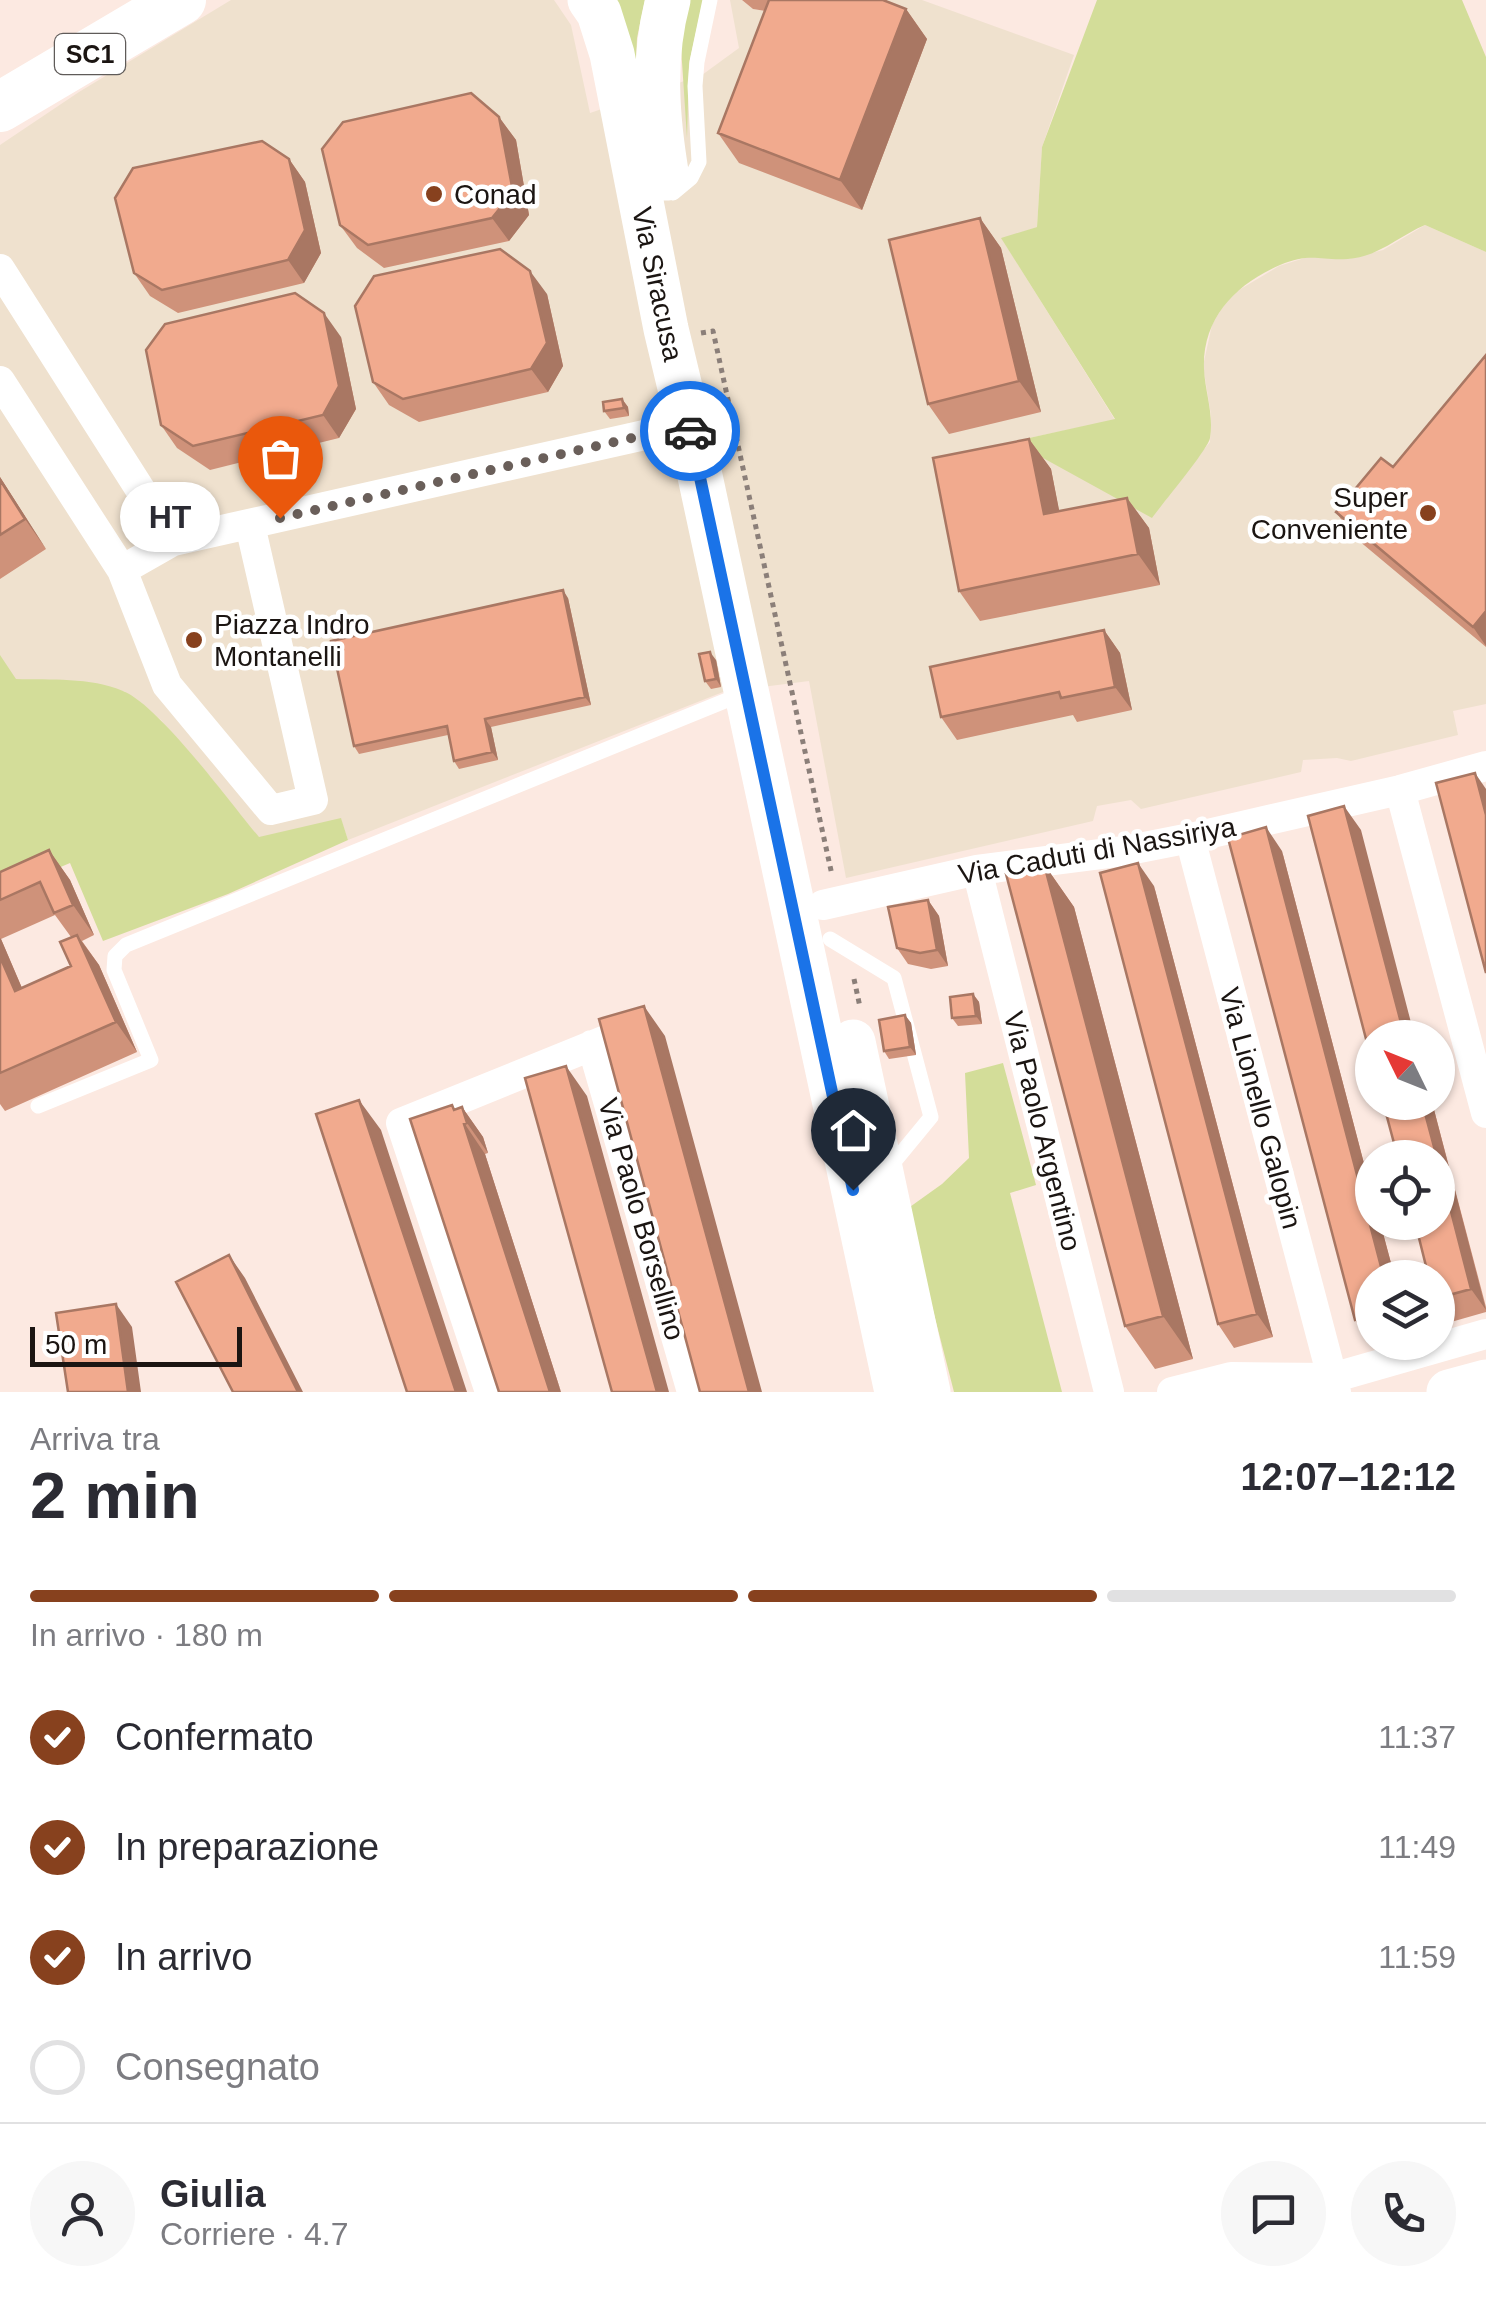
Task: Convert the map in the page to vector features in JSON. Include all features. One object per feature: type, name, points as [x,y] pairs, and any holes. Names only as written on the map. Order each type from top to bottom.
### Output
[{"type":"main road","name":"SC1","points":[[0,79],[131,0]]},
{"type":"main road","name":"SC1","points":[[0,107],[181,0]]},
{"type":"main road","name":"Via Siracusa","points":[[590,0],[600,13],[612,54],[666,329],[896,1392]]},
{"type":"main road","name":"Via Siracusa","points":[[668,0],[660,26],[657,122],[670,195],[694,321],[928,1392]]},
{"type":"main road","points":[[1449,1392],[1486,1382]]},
{"type":"street","points":[[0,92],[100,31],[131,0]]},
{"type":"street","points":[[0,268],[172,541]]},
{"type":"street","points":[[0,381],[122,570],[167,685],[271,810],[313,800],[250,525]]},
{"type":"street","points":[[122,570],[172,541],[689,425]]},
{"type":"street","name":"Via Caduti di Nassiriya","points":[[826,922],[977,870],[1190,838],[1486,766]]},
{"type":"street","points":[[1400,790],[1486,1112]]},
{"type":"street","name":"Via Lionello Galopin","points":[[1190,838],[1334,1385]]},
{"type":"street","name":"Via Paolo Argentino","points":[[977,870],[1109,1392]]},
{"type":"street","points":[[490,1392],[402,1123],[633,1030]]},
{"type":"street","name":"Via Paolo Borsellino","points":[[592,1046],[692,1392]]},
{"type":"street","points":[[1172,1392],[1231,1377],[1334,1385],[1486,1334]]},
{"type":"lane","points":[[670,195],[691,178],[699,162],[695,86],[710,0]]},
{"type":"lane","points":[[38,1106],[152,1060],[114,970],[115,956],[126,945],[745,692]]},
{"type":"lane","points":[[826,922],[894,978],[930,1116],[883,1175]]},
{"type":"shaded area","points":[[231,0],[554,0],[571,25],[590,113],[702,75],[739,48],[730,0],[742,0],[753,9],[765,11],[781,0],[922,0],[1074,55],[1042,147],[1037,227],[1002,239],[1115,420],[1029,438],[1186,471],[1210,442],[1211,415],[1203,366],[1212,325],[1229,296],[1279,266],[1314,255],[1348,259],[1383,250],[1425,225],[1486,252],[1486,704],[1453,711],[1458,735],[1351,761],[1303,760],[1301,772],[1141,809],[1131,800],[1097,806],[1093,821],[846,878],[809,681],[723,692],[348,840],[341,819],[259,838],[161,720],[124,691],[0,687],[0,145]]},
{"type":"green space","points":[[605,0],[645,0],[637,38],[635,84]]},
{"type":"green space","points":[[685,0],[703,0],[689,64],[687,138],[681,47]]},
{"type":"green space","points":[[1097,0],[1462,0],[1486,57],[1486,252],[1425,225],[1369,254],[1348,259],[1300,259],[1249,282],[1225,305],[1209,334],[1204,369],[1211,420],[1208,444],[1152,518],[1034,453],[1029,438],[1115,419],[1001,238],[1037,227],[1042,147]]},
{"type":"green space","points":[[0,655],[16,679],[97,683],[138,700],[175,735],[259,837],[341,818],[348,840],[228,894],[103,941],[70,863],[0,893]]},
{"type":"green space","points":[[1003,1063],[1036,1185],[1010,1193],[1062,1392],[954,1392],[907,1209],[969,1158],[965,1073]]},
{"type":"building","points":[[769,0],[883,0],[906,9],[840,180],[718,133]]},
{"type":"building","name":"Conad","points":[[471,93],[499,117],[513,192],[492,218],[368,245],[340,225],[322,149],[343,122]]},
{"type":"building","points":[[262,141],[289,159],[305,230],[288,260],[162,290],[134,273],[115,198],[133,168]]},
{"type":"building","points":[[980,218],[1019,381],[928,404],[889,240]]},
{"type":"building","points":[[500,249],[530,271],[547,343],[531,369],[403,399],[373,382],[355,306],[374,276]]},
{"type":"building","points":[[295,293],[324,313],[339,386],[323,415],[193,446],[161,425],[146,350],[165,324]]},
{"type":"building","name":"Super Conveniente","points":[[1486,355],[1486,611],[1473,627],[1336,512],[1381,458],[1393,467]]},
{"type":"building","points":[[622,399],[624,408],[604,411],[603,402]]},
{"type":"building","points":[[1029,439],[1044,514],[1127,498],[1138,554],[959,591],[933,458]]},
{"type":"building","points":[[0,480],[25,519],[0,535]]},
{"type":"building","points":[[563,590],[585,697],[485,719],[492,752],[454,761],[447,726],[354,746],[331,641]]},
{"type":"building","points":[[1104,630],[1115,687],[1061,698],[1059,692],[941,717],[930,667]]},
{"type":"building","points":[[710,652],[716,679],[705,681],[699,654]]},
{"type":"building","points":[[1475,773],[1486,815],[1486,973],[1436,783]]},
{"type":"building","points":[[1344,806],[1400,1020],[1361,1020],[1308,816]]},
{"type":"building","points":[[1266,827],[1355,1167],[1355,1240],[1374,1240],[1379,1260],[1355,1260],[1355,1320],[1228,838]]},
{"type":"building","points":[[49,850],[73,905],[54,913],[40,882],[0,900],[0,872]]},
{"type":"building","points":[[1138,863],[1257,1314],[1218,1324],[1100,873]]},
{"type":"building","points":[[1044,864],[1163,1316],[1125,1326],[1006,874]]},
{"type":"building","points":[[928,900],[937,950],[920,953],[897,948],[888,907]]},
{"type":"building","points":[[77,935],[116,1022],[0,1073],[0,957],[15,991],[71,966],[60,942]]},
{"type":"building","points":[[973,994],[976,1016],[952,1018],[950,997]]},
{"type":"building","points":[[644,1006],[749,1392],[700,1392],[599,1019]]},
{"type":"building","points":[[905,1015],[910,1047],[884,1051],[879,1020]]},
{"type":"building","points":[[566,1066],[657,1392],[612,1392],[525,1078]]},
{"type":"building","points":[[359,1100],[456,1392],[407,1392],[316,1114]]},
{"type":"building","points":[[452,1105],[454,1110],[462,1107],[467,1123],[464,1124],[550,1392],[499,1392],[410,1119]]},
{"type":"building","points":[[1388,1120],[1427,1120],[1432,1140],[1393,1140]]},
{"type":"building","points":[[1455,1227],[1471,1289],[1455,1293],[1455,1260],[1424,1260],[1420,1240],[1455,1240]]},
{"type":"building","points":[[229,1255],[298,1392],[233,1392],[176,1282]]},
{"type":"building","points":[[116,1304],[128,1392],[68,1392],[56,1313]]},
{"type":"way so far","points":[[280,518],[689,425],[690,431]]},
{"type":"place","name":"Conad","points":[[434,194]]},
{"type":"place","name":"Super Conveniente","points":[[1428,513]]},
{"type":"place","name":"HT","points":[[280,518]]},
{"type":"place","name":"Piazza Indro Montanelli","points":[[194,640]]},
{"type":"route","points":[[690,431],[853,1190]]}]
